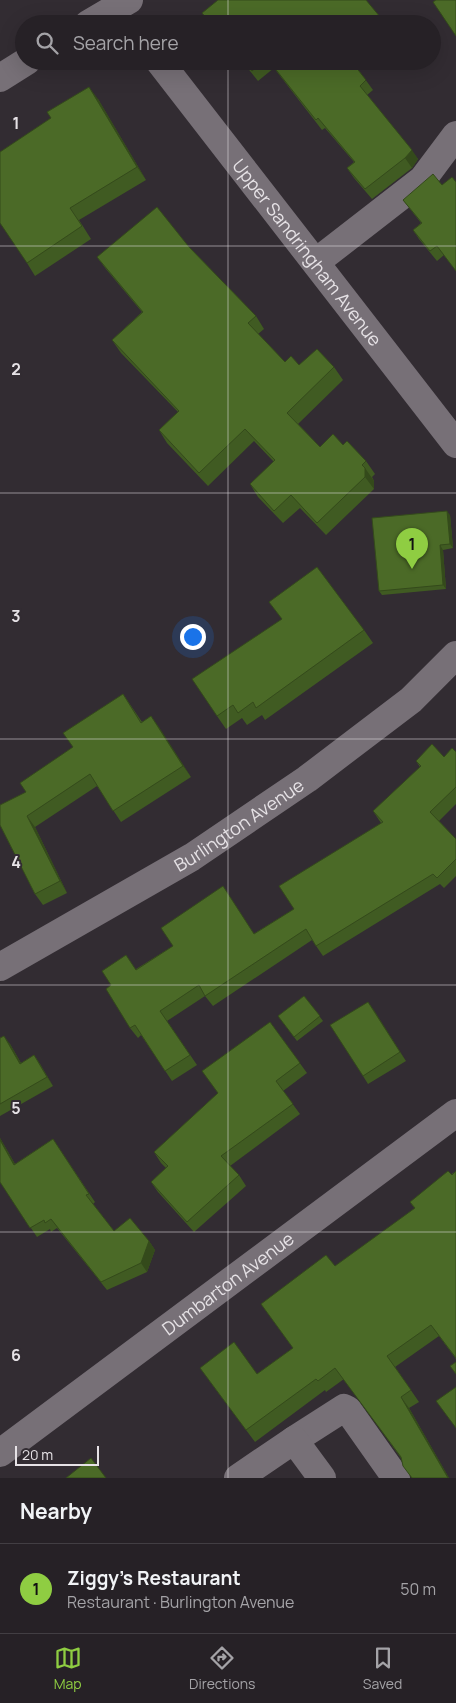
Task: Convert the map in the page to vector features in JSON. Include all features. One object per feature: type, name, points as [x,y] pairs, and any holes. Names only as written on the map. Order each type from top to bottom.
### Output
[{"type":"street","points":[[107,15],[126,6]]},
{"type":"street","points":[[0,78],[15,69]]},
{"type":"street","name":"Upper Sandringham Avenue","points":[[167,70],[456,444]]},
{"type":"street","points":[[316,262],[423,179],[456,135]]},
{"type":"street","name":"Burlington Avenue","points":[[0,967],[192,858],[307,779],[411,700],[456,655]]},
{"type":"street","name":"Dumbarton Avenue","points":[[0,1453],[456,1113]]},
{"type":"street","points":[[238,1478],[344,1408],[348,1410],[396,1478]]},
{"type":"street","points":[[294,1440],[322,1478]]},
{"type":"building","points":[[218,0],[366,0],[378,15],[204,15],[202,13]]},
{"type":"building","points":[[436,0],[456,0],[456,36],[433,2]]},
{"type":"building","points":[[276,70],[358,70],[366,80],[360,86],[412,150],[405,158],[365,189],[347,168],[355,162],[318,118],[316,120]]},
{"type":"building","points":[[89,87],[137,167],[70,208],[82,226],[27,263],[0,223],[0,152],[51,118],[47,112]]},
{"type":"building","points":[[433,174],[442,185],[452,177],[456,182],[456,271],[437,246],[430,251],[413,230],[422,223],[403,200]]},
{"type":"building","points":[[157,207],[189,247],[256,316],[248,323],[285,362],[291,356],[299,365],[317,349],[334,367],[287,413],[320,447],[333,434],[343,445],[347,441],[366,461],[362,465],[365,468],[365,477],[317,523],[291,495],[274,511],[250,484],[275,460],[245,429],[199,473],[159,430],[179,411],[112,340],[143,312],[97,257]]},
{"type":"building","points":[[447,511],[450,544],[440,545],[443,585],[379,591],[372,518]]},
{"type":"building","points":[[317,567],[364,630],[256,708],[253,702],[238,713],[233,705],[217,716],[192,679],[282,619],[269,602]]},
{"type":"building","points":[[123,694],[141,723],[151,716],[183,766],[113,811],[90,774],[27,816],[60,881],[35,894],[0,825],[0,805],[26,792],[20,783],[73,747],[63,733]]},
{"type":"building","points":[[432,744],[444,757],[452,748],[456,752],[456,787],[430,812],[456,839],[456,859],[437,878],[433,874],[316,946],[306,929],[205,996],[199,985],[160,1011],[190,1055],[165,1071],[135,1025],[130,1028],[106,989],[111,985],[102,971],[126,955],[136,970],[173,946],[161,928],[223,886],[254,934],[294,909],[279,886],[383,822],[373,811],[421,766],[416,761]]},
{"type":"building","points":[[304,996],[320,1016],[294,1037],[278,1016]]},
{"type":"building","points":[[368,1002],[400,1052],[363,1076],[330,1025]]},
{"type":"building","points":[[270,1022],[300,1063],[276,1081],[293,1104],[221,1156],[239,1175],[187,1222],[151,1182],[168,1166],[154,1152],[218,1093],[202,1071]]},
{"type":"building","points":[[4,1036],[20,1064],[34,1055],[47,1077],[0,1104],[0,1038]]},
{"type":"building","points":[[53,1139],[89,1194],[86,1195],[114,1231],[130,1218],[149,1241],[141,1263],[101,1282],[51,1219],[45,1223],[44,1220],[30,1228],[0,1182],[0,1140],[14,1165]]},
{"type":"building","points":[[448,1171],[452,1175],[456,1171],[456,1358],[431,1325],[387,1356],[411,1390],[401,1397],[448,1478],[412,1478],[403,1466],[401,1457],[335,1368],[318,1381],[316,1379],[246,1430],[200,1368],[234,1342],[257,1374],[293,1348],[261,1304],[326,1255],[335,1266],[415,1208],[410,1202]]},
{"type":"building","points":[[456,1362],[456,1374],[450,1366]]},
{"type":"building","points":[[456,1387],[456,1428],[436,1401]]},
{"type":"building","points":[[91,1458],[106,1478],[66,1478]]},
{"type":"place","name":"Ziggy's Restaurant","points":[[412,569]]}]
